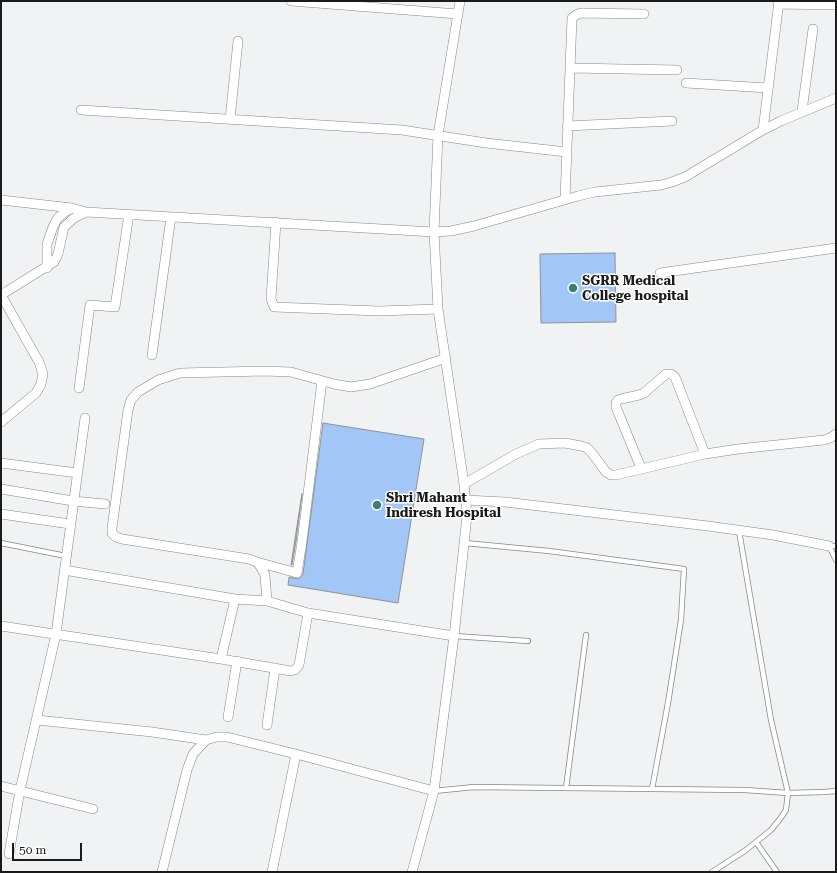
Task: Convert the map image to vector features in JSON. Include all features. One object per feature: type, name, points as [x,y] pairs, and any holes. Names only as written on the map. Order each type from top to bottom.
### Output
[{"type":"street","points":[[291,1],[458,14]]},
{"type":"street","points":[[412,872],[434,791],[454,636],[467,516],[464,484],[439,312],[434,232],[438,135],[460,1]]},
{"type":"street","points":[[763,130],[778,2],[836,5]]},
{"type":"street","points":[[565,199],[572,18],[581,13],[644,14]]},
{"type":"street","points":[[802,111],[813,29]]},
{"type":"street","points":[[230,119],[238,41]]},
{"type":"street","points":[[571,68],[677,70]]},
{"type":"street","points":[[686,83],[768,88]]},
{"type":"street","points":[[1,200],[72,208],[86,212],[434,232],[451,231],[595,192],[642,188],[672,182],[685,177],[763,130],[802,111],[836,98]]},
{"type":"street","points":[[81,110],[402,130],[486,143],[567,152]]},
{"type":"street","points":[[567,126],[672,120]]},
{"type":"street","points":[[47,268],[47,244],[53,227],[57,219],[63,213],[72,208]]},
{"type":"street","points":[[1,422],[36,393],[41,384],[43,374],[38,362],[1,295],[47,268],[54,262],[58,254],[64,227],[74,218],[86,212]]},
{"type":"street","points":[[79,388],[90,305],[115,307],[129,214]]},
{"type":"street","points":[[152,355],[171,217]]},
{"type":"street","points":[[276,222],[271,299],[274,307],[439,312]]},
{"type":"street","points":[[660,273],[836,248]]},
{"type":"street","points":[[322,381],[302,542],[296,573],[249,559],[122,539],[116,537],[112,533],[128,410],[131,400],[138,392],[158,380],[180,373],[279,372],[302,375],[351,387],[361,386],[446,358]]},
{"type":"street","points":[[641,468],[616,404],[618,400],[644,393],[666,374],[671,374],[675,377],[705,454]]},
{"type":"street","points":[[9,854],[20,790],[56,634],[85,418]]},
{"type":"street","points":[[464,484],[516,454],[539,444],[565,443],[581,446],[592,453],[606,472],[611,475],[616,475],[705,454],[745,448],[824,440],[836,434]]},
{"type":"street","points":[[1,463],[78,473]]},
{"type":"street","points":[[1,489],[74,501],[106,504]]},
{"type":"street","points":[[466,500],[505,502],[773,535],[832,546]]},
{"type":"street","points":[[1,514],[70,524]]},
{"type":"street","points":[[257,562],[265,575],[267,601]]},
{"type":"street","points":[[64,570],[235,599],[267,601],[308,613],[454,636]]},
{"type":"street","points":[[221,659],[235,599]]},
{"type":"street","points":[[1,626],[291,671],[295,670],[299,665],[308,613]]},
{"type":"street","points":[[228,717],[237,662]]},
{"type":"street","points":[[266,725],[275,668]]},
{"type":"street","points":[[37,720],[152,732],[206,740],[216,737],[227,737],[434,791]]},
{"type":"street","points":[[162,872],[186,770],[194,754],[206,740]]},
{"type":"street","points":[[272,872],[296,754]]},
{"type":"street","points":[[1,786],[93,809]]},
{"type":"lane","points":[[712,872],[756,842],[770,830],[786,810],[788,793],[770,720],[739,531]]},
{"type":"lane","points":[[1,543],[66,556]]},
{"type":"lane","points":[[464,543],[549,551],[684,569],[681,620],[668,703],[652,789]]},
{"type":"lane","points":[[832,546],[836,560]]},
{"type":"lane","points":[[566,788],[586,635]]},
{"type":"lane","points":[[454,636],[528,641]]},
{"type":"lane","points":[[434,791],[474,787],[745,790],[788,793],[836,791]]},
{"type":"lane","points":[[756,842],[777,872]]},
{"type":"building","points":[[615,253],[616,322],[541,323],[540,254]]},
{"type":"building","points":[[323,423],[424,439],[398,603],[288,585],[289,577],[298,579],[303,574]]},
{"type":"building","points":[[302,494],[296,541],[291,565]]},
{"type":"place","name":"SGRR Medical College hospital","points":[[573,288]]},
{"type":"place","name":"Shri Mahant Indiresh Hospital","points":[[377,505]]}]
